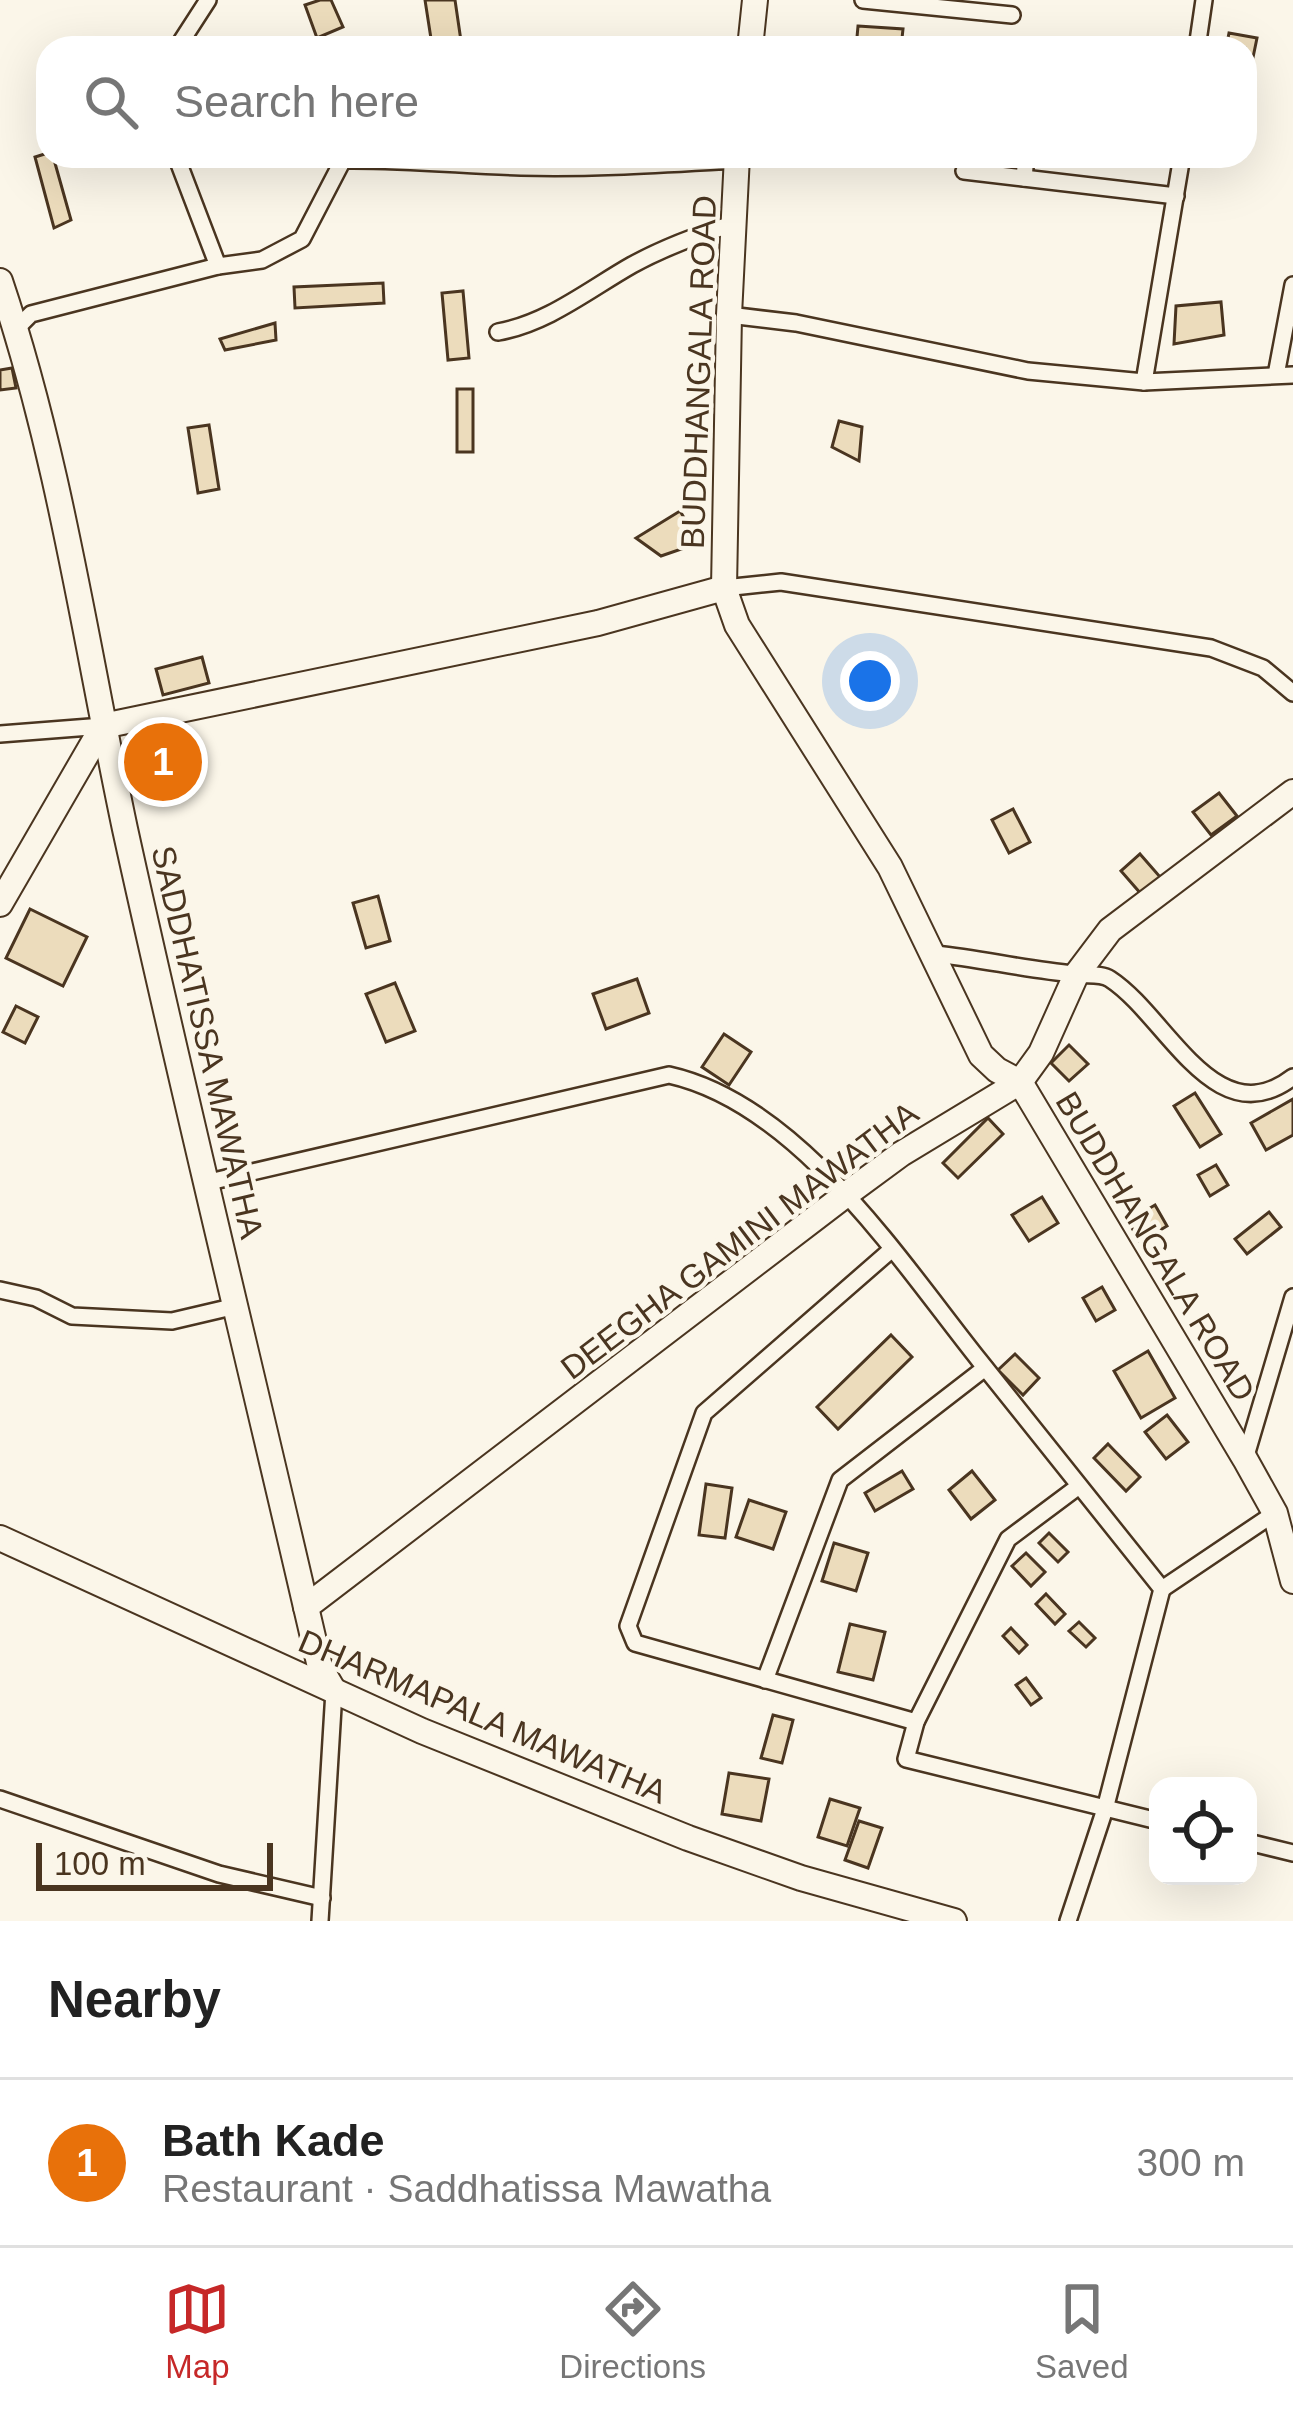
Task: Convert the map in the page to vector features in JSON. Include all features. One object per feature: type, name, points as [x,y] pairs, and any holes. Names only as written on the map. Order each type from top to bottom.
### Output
[{"type":"main road","points":[[750,36],[755,0]]},
{"type":"main road","name":"BUDDHANGALA ROAD","points":[[737,168],[724,588],[737,626],[890,868],[936,954],[981,1055],[1020,1082],[1245,1459],[1288,1544],[1293,1581]]},
{"type":"main road","name":"SADDHATISSA MAWATHA","points":[[0,280],[50,449],[103,726],[307,1607]]},
{"type":"main road","points":[[0,904],[103,726],[598,623],[724,588]]},
{"type":"main road","name":"DEEGHA GAMINI MAWATHA","points":[[307,1607],[848,1193],[901,1154],[1020,1082],[1041,1053],[1076,975],[1110,930],[1293,792]]},
{"type":"main road","name":"DHARMAPALA MAWATHA","points":[[0,1538],[422,1731],[706,1845],[802,1879],[954,1921]]},
{"type":"main road","points":[[307,1607],[320,1666],[334,1691]]},
{"type":"street","points":[[185,36],[208,0]]},
{"type":"street","points":[[863,0],[1012,15]]},
{"type":"street","points":[[1199,36],[1204,0]]},
{"type":"street","points":[[181,168],[218,266]]},
{"type":"street","points":[[16,328],[31,314],[218,266],[262,260],[302,238],[339,168]]},
{"type":"street","points":[[1024,178],[1025,168]]},
{"type":"street","points":[[1144,382],[1180,168]]},
{"type":"street","points":[[964,172],[1176,196]]},
{"type":"street","points":[[498,332],[529,326],[636,263],[688,238],[736,223]]},
{"type":"street","points":[[729,315],[796,323],[1028,371],[1144,382],[1285,375],[1293,285]]},
{"type":"street","points":[[724,588],[781,583],[1211,648],[1264,668],[1293,693]]},
{"type":"street","points":[[0,734],[103,726]]},
{"type":"street","points":[[936,954],[1107,976],[1159,1023],[1202,1074],[1223,1087],[1253,1097],[1277,1090],[1293,1077]]},
{"type":"street","points":[[206,1183],[669,1076],[699,1082],[761,1118],[848,1193],[1162,1589]]},
{"type":"street","points":[[890,1250],[704,1413],[628,1626],[635,1643],[916,1723]]},
{"type":"street","points":[[0,1291],[36,1298],[71,1316],[172,1321],[236,1306]]},
{"type":"street","points":[[1245,1459],[1292,1302]]},
{"type":"street","points":[[764,1680],[839,1480],[985,1368]]},
{"type":"street","points":[[1079,1486],[1008,1540],[916,1723],[906,1759],[1149,1819]]},
{"type":"street","points":[[1068,1921],[1105,1809],[1162,1589],[1275,1513]]},
{"type":"street","points":[[320,1921],[334,1691]]},
{"type":"street","points":[[0,1799],[219,1874],[322,1898]]},
{"type":"street","points":[[1257,1845],[1293,1853]]},
{"type":"building","points":[[331,0],[343,27],[316,36],[305,5]]},
{"type":"building","points":[[425,0],[455,0],[460,36],[431,36]]},
{"type":"building","points":[[858,26],[903,29],[902,36],[857,36]]},
{"type":"building","points":[[38,168],[56,168],[71,220],[54,228]]},
{"type":"building","points":[[383,283],[384,303],[295,308],[294,287]]},
{"type":"building","points":[[463,291],[469,358],[448,360],[442,293]]},
{"type":"building","points":[[1221,302],[1224,335],[1174,344],[1176,306]]},
{"type":"building","points":[[275,323],[276,340],[225,350],[220,339]]},
{"type":"building","points":[[12,368],[16,388],[0,390],[0,370]]},
{"type":"building","points":[[457,389],[473,389],[473,452],[457,452]]},
{"type":"building","points":[[839,421],[862,427],[859,461],[832,447]]},
{"type":"building","points":[[209,425],[219,489],[198,493],[188,428]]},
{"type":"building","points":[[680,511],[699,543],[661,556],[636,538]]},
{"type":"building","points":[[202,657],[209,683],[163,695],[156,669]]},
{"type":"building","points":[[1219,793],[1237,816],[1211,835],[1193,812]]},
{"type":"building","points":[[1013,809],[1030,842],[1009,853],[992,820]]},
{"type":"building","points":[[1140,854],[1161,878],[1142,895],[1121,871]]},
{"type":"building","points":[[378,896],[390,941],[366,948],[353,903]]},
{"type":"building","points":[[30,909],[87,937],[63,986],[6,958]]},
{"type":"building","points":[[637,979],[649,1013],[606,1029],[593,994]]},
{"type":"building","points":[[395,983],[415,1031],[386,1042],[366,994]]},
{"type":"building","points":[[16,1006],[38,1017],[25,1043],[3,1032]]},
{"type":"building","points":[[724,1034],[751,1052],[729,1085],[702,1067]]},
{"type":"building","points":[[1069,1045],[1088,1064],[1069,1081],[1051,1063]]},
{"type":"building","points":[[1195,1093],[1221,1134],[1200,1147],[1174,1106]]},
{"type":"building","points":[[1293,1099],[1293,1135],[1266,1150],[1251,1123]]},
{"type":"building","points":[[988,1118],[1003,1134],[958,1178],[943,1163]]},
{"type":"building","points":[[1216,1165],[1228,1185],[1210,1196],[1198,1175]]},
{"type":"building","points":[[1042,1197],[1058,1223],[1029,1241],[1012,1215]]},
{"type":"building","points":[[1155,1205],[1167,1226],[1140,1242],[1128,1221]]},
{"type":"building","points":[[1269,1212],[1281,1227],[1247,1254],[1235,1239]]},
{"type":"building","points":[[1102,1287],[1115,1310],[1096,1321],[1083,1298]]},
{"type":"building","points":[[891,1335],[912,1357],[838,1429],[817,1407]]},
{"type":"building","points":[[1148,1351],[1175,1398],[1141,1418],[1114,1371]]},
{"type":"building","points":[[1015,1354],[1039,1378],[1023,1395],[998,1370]]},
{"type":"building","points":[[1167,1415],[1188,1442],[1166,1459],[1145,1432]]},
{"type":"building","points":[[1108,1444],[1140,1477],[1126,1491],[1094,1458]]},
{"type":"building","points":[[902,1471],[913,1489],[875,1511],[865,1493]]},
{"type":"building","points":[[972,1471],[995,1500],[971,1519],[949,1490]]},
{"type":"building","points":[[706,1484],[732,1488],[725,1538],[699,1535]]},
{"type":"building","points":[[749,1500],[786,1512],[773,1549],[736,1537]]},
{"type":"building","points":[[1049,1533],[1068,1552],[1058,1562],[1039,1543]]},
{"type":"building","points":[[834,1543],[868,1553],[856,1591],[822,1581]]},
{"type":"building","points":[[1026,1553],[1045,1572],[1031,1586],[1012,1566]]},
{"type":"building","points":[[1046,1594],[1065,1614],[1055,1624],[1036,1604]]},
{"type":"building","points":[[1079,1622],[1095,1638],[1086,1647],[1069,1631]]},
{"type":"building","points":[[850,1624],[885,1632],[873,1680],[838,1672]]},
{"type":"building","points":[[1011,1628],[1027,1645],[1019,1653],[1003,1636]]},
{"type":"building","points":[[1026,1678],[1041,1698],[1031,1705],[1016,1685]]},
{"type":"building","points":[[773,1715],[793,1720],[782,1763],[761,1758]]},
{"type":"building","points":[[729,1773],[769,1779],[761,1821],[722,1814]]},
{"type":"building","points":[[830,1799],[860,1808],[847,1846],[818,1837]]},
{"type":"building","points":[[859,1821],[882,1828],[868,1868],[845,1860]]},
{"type":"place","name":"Bath Kade","points":[[163,762]]}]
